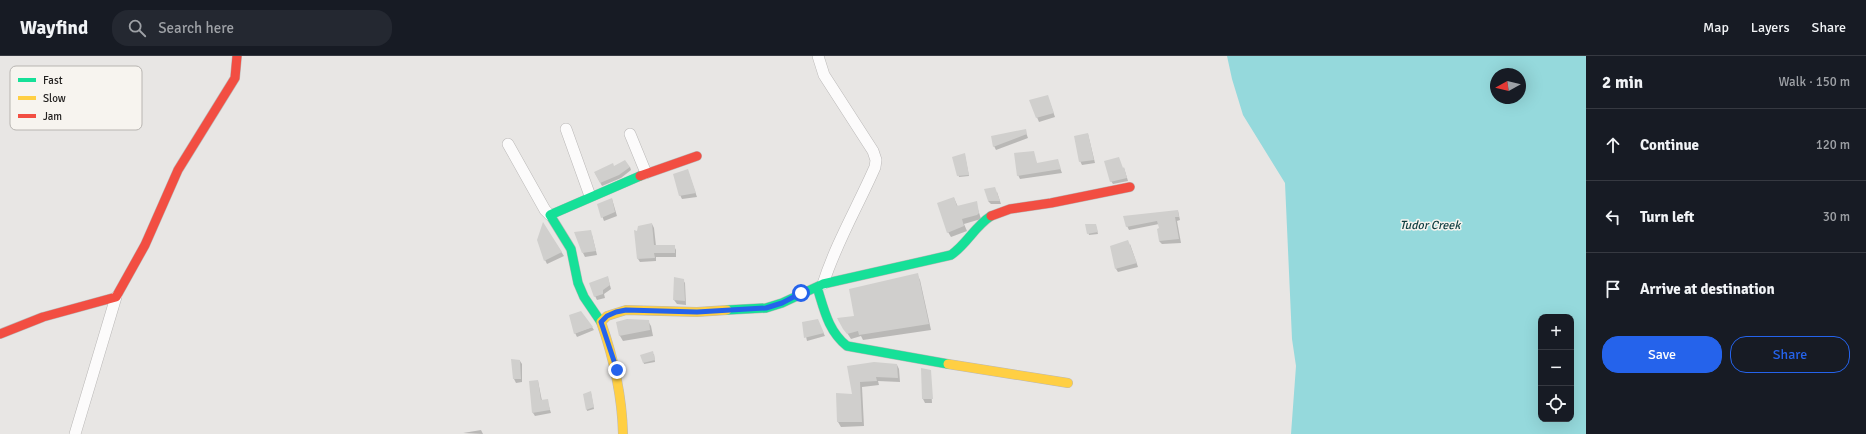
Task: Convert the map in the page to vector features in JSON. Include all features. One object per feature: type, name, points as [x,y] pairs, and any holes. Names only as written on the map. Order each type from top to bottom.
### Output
[{"type":"street","points":[[75,434],[116,297],[145,245],[178,170],[235,78],[237,56]]},
{"type":"street","points":[[818,56],[824,75],[873,151],[876,160],[875,167],[820,285],[831,328],[839,341],[847,346],[951,363],[988,372],[1068,383]]},
{"type":"street","points":[[566,129],[590,196]]},
{"type":"street","points":[[630,134],[646,173]]},
{"type":"street","points":[[508,144],[545,210],[550,215],[556,228],[563,235],[572,250],[579,288],[590,308],[601,322],[617,370],[623,418],[623,434]]},
{"type":"street","points":[[550,215],[590,196],[646,173],[697,156]]},
{"type":"street","points":[[601,322],[607,316],[626,310],[697,312],[766,308],[782,303],[820,285],[951,255],[958,251],[968,241],[982,221],[994,214],[1012,209],[1041,205],[1130,186]]},
{"type":"street","points":[[0,334],[12,327],[42,317],[88,306],[116,297]]},
{"type":"water","name":"Tudor Creek","points":[[1227,56],[1586,56],[1586,434],[1291,434],[1296,366],[1292,339],[1285,183],[1243,115]]},
{"type":"building","points":[[1048,95],[1054,113],[1036,118],[1029,100]]},
{"type":"building","points":[[1026,129],[1027,134],[993,147],[991,136]]},
{"type":"building","points":[[1088,133],[1094,160],[1079,162],[1074,136]]},
{"type":"building","points":[[1034,151],[1037,163],[1058,159],[1061,169],[1017,176],[1014,153]]},
{"type":"building","points":[[965,153],[969,175],[957,176],[952,157]]},
{"type":"building","points":[[1119,157],[1127,178],[1110,182],[1104,161]]},
{"type":"building","points":[[625,160],[630,167],[619,175],[600,183],[594,172],[613,163],[614,166]]},
{"type":"building","points":[[688,169],[696,193],[679,196],[673,174]]},
{"type":"building","points":[[995,187],[1000,201],[988,201],[984,189]]},
{"type":"building","points":[[954,197],[957,206],[977,201],[979,213],[977,215],[962,219],[964,226],[947,233],[937,203]]},
{"type":"building","points":[[612,198],[615,212],[601,218],[597,204]]},
{"type":"building","points":[[1178,210],[1179,217],[1175,217],[1179,239],[1159,241],[1157,229],[1159,228],[1157,221],[1126,227],[1123,216]]},
{"type":"building","points":[[543,222],[562,252],[544,261],[537,240]]},
{"type":"building","points":[[652,223],[654,245],[675,245],[675,253],[654,253],[655,258],[637,259],[634,230],[637,231],[638,226]]},
{"type":"building","points":[[1085,224],[1096,224],[1098,232],[1087,234]]},
{"type":"building","points":[[591,230],[596,251],[582,253],[574,232]]},
{"type":"building","points":[[1128,240],[1137,263],[1115,269],[1110,246]]},
{"type":"building","points":[[918,273],[929,324],[859,335],[858,331],[847,334],[837,318],[854,316],[849,289]]},
{"type":"building","points":[[608,276],[610,285],[603,290],[603,294],[594,297],[589,283]]},
{"type":"building","points":[[674,277],[684,279],[685,301],[673,300]]},
{"type":"building","points":[[581,311],[593,327],[574,334],[569,315]]},
{"type":"building","points":[[627,319],[649,320],[650,330],[619,336],[616,322]]},
{"type":"building","points":[[818,319],[824,333],[804,338],[802,322]]},
{"type":"building","points":[[653,351],[655,360],[643,363],[640,355]]},
{"type":"building","points":[[511,359],[520,360],[521,379],[513,379]]},
{"type":"building","points":[[874,362],[897,364],[898,378],[876,377],[877,381],[860,382],[862,422],[837,422],[836,393],[852,394],[847,366]]},
{"type":"building","points":[[921,368],[931,370],[933,399],[922,399]]},
{"type":"building","points":[[538,380],[541,400],[548,399],[550,410],[532,413],[529,381]]},
{"type":"building","points":[[591,391],[594,407],[586,410],[583,394]]},
{"type":"traffic: fast","points":[[601,322],[584,297],[578,283],[571,249],[550,215],[640,176]]},
{"type":"traffic: fast","points":[[727,310],[766,308],[782,303],[823,284],[951,255],[957,251],[980,225],[991,216]]},
{"type":"traffic: fast","points":[[817,287],[831,327],[835,334],[847,346],[948,364]]},
{"type":"traffic: slow","points":[[623,434],[619,391],[610,350],[601,322],[607,316],[626,310],[697,312],[727,310]]},
{"type":"traffic: slow","points":[[948,364],[1068,383]]},
{"type":"traffic: jam","points":[[0,334],[43,317],[116,297],[145,245],[178,170],[235,78],[237,56]]},
{"type":"traffic: jam","points":[[640,176],[697,156]]},
{"type":"traffic: jam","points":[[991,216],[1010,209],[1051,203],[1130,187]]},
{"type":"route","points":[[617,370],[601,322],[607,316],[616,312],[626,310],[642,310],[697,312],[766,308],[782,303],[801,293]]}]
